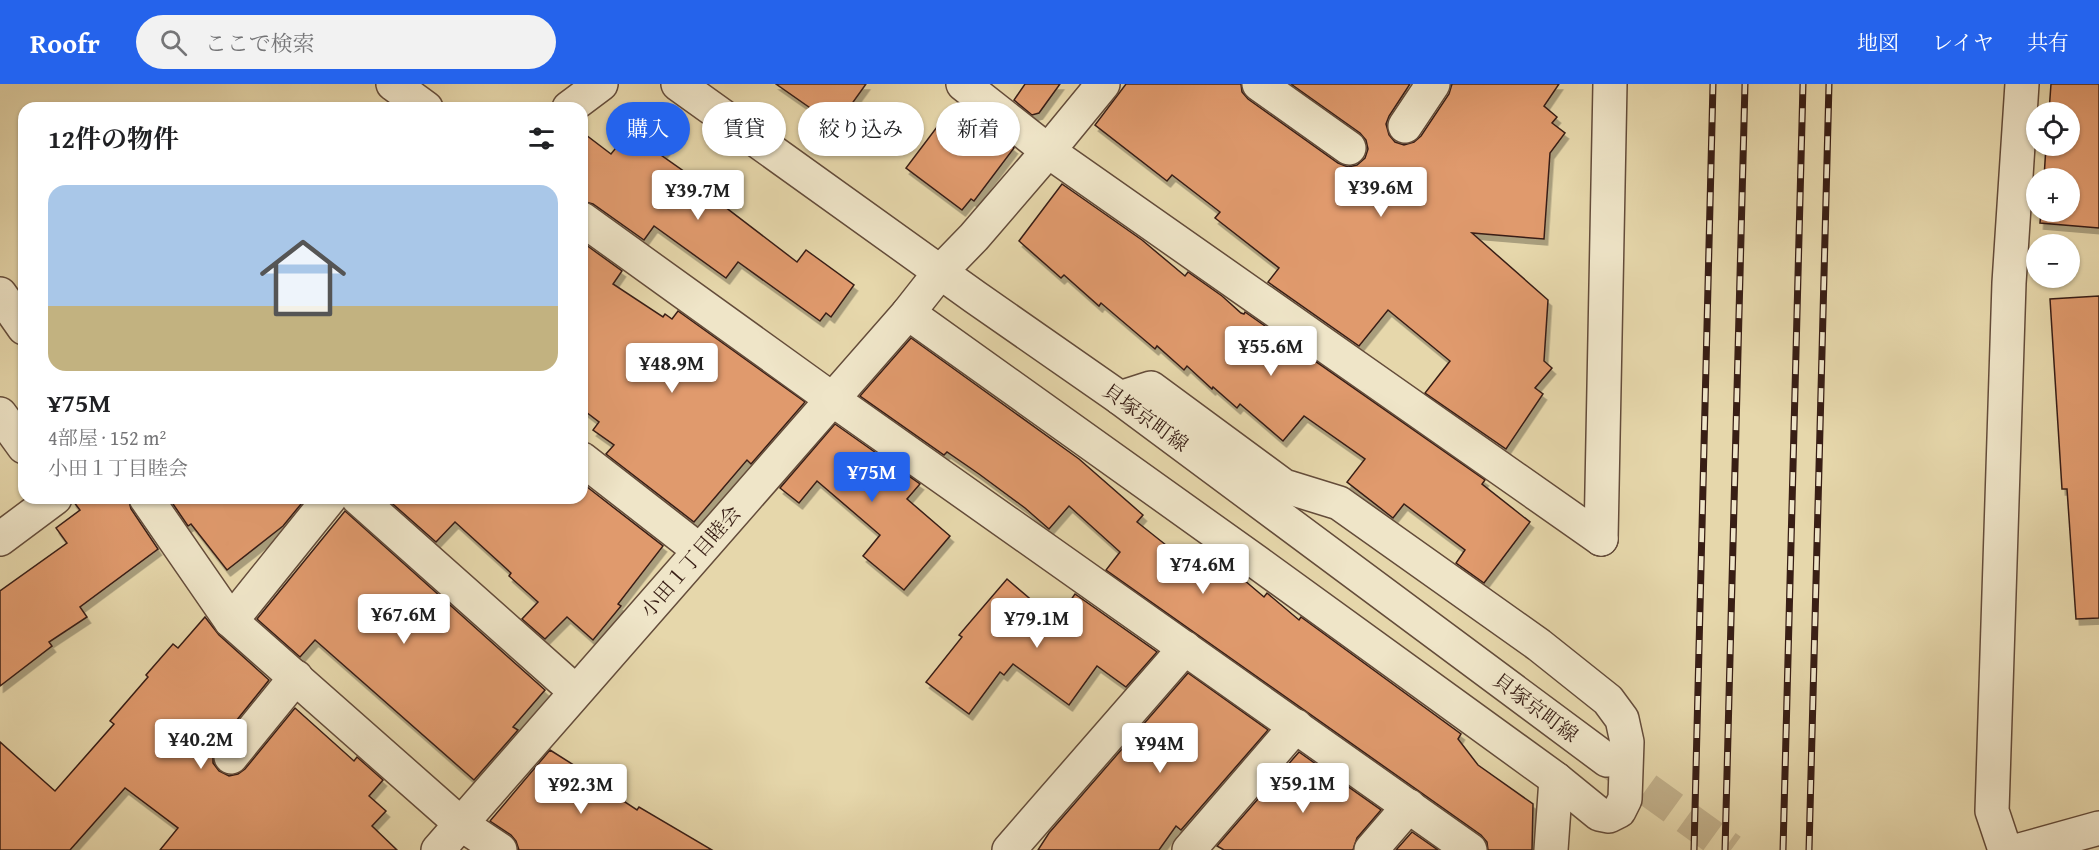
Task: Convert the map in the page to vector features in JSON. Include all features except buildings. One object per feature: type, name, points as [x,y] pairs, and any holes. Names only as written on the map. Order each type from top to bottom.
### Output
[{"type":"street","points":[[393,84],[418,102]]},
{"type":"street","points":[[577,102],[601,84]]},
{"type":"street","name":"貝塚京町線","points":[[678,84],[1120,398],[1607,760]]},
{"type":"street","points":[[963,84],[1048,151],[1601,539],[1610,84]]},
{"type":"street","name":"小田１丁目睦会","points":[[438,850],[908,313],[941,271],[974,237],[1103,84]]},
{"type":"street","points":[[1259,84],[1349,147]]},
{"type":"street","points":[[1405,126],[1433,84]]},
{"type":"street","points":[[2005,850],[1992,811],[2009,283],[2022,84]]},
{"type":"street","points":[[588,223],[832,399],[1296,726],[1390,828],[1470,850]]},
{"type":"street","points":[[0,294],[18,320]]},
{"type":"street","points":[[908,313],[1556,779],[1599,814],[1609,816],[1619,811],[1624,799],[1627,742],[1622,719],[1608,700],[1539,645],[1339,503],[1284,486],[1150,388],[1120,398]]},
{"type":"street","points":[[0,414],[18,439]]},
{"type":"street","points":[[588,464],[699,550]]},
{"type":"street","points":[[0,539],[47,504]]},
{"type":"street","points":[[150,504],[231,621],[461,824],[500,850]]},
{"type":"street","points":[[231,621],[325,504]]},
{"type":"street","points":[[365,504],[575,691]]},
{"type":"street","points":[[1009,850],[1185,648]]},
{"type":"street","points":[[231,758],[296,677]]},
{"type":"street","points":[[1189,850],[1296,726]]},
{"type":"street","points":[[1551,850],[1556,779]]},
{"type":"street","points":[[2020,850],[2099,828]]},
{"type":"tunnel","points":[[1607,760],[1731,850]]},
{"type":"railway","points":[[1694,850],[1713,84]]},
{"type":"railway","points":[[1725,850],[1745,84]]},
{"type":"railway","points":[[1783,850],[1803,84]]},
{"type":"railway","points":[[1809,850],[1829,84]]}]
